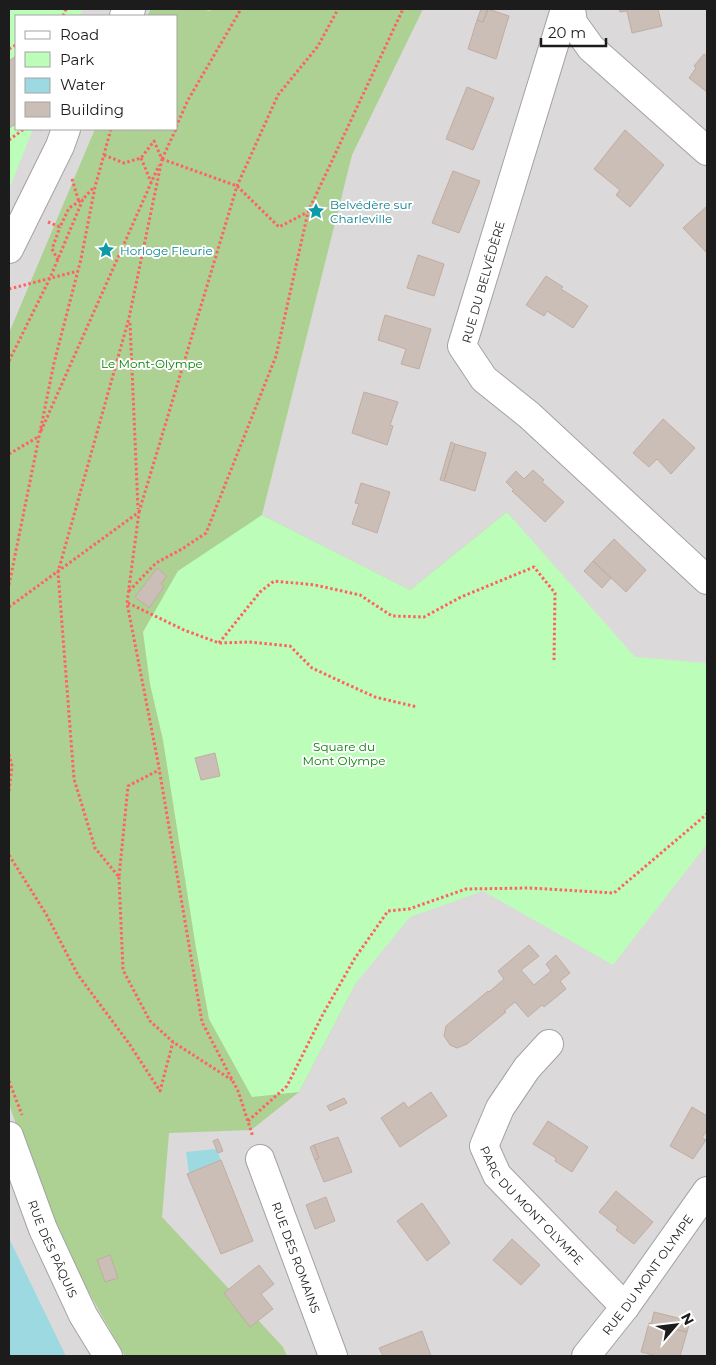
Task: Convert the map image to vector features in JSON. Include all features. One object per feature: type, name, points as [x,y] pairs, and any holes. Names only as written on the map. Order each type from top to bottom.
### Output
[{"type":"street","name":"RUE DU BELVÉDÈRE","points":[[565,9],[462,346],[484,379],[529,415],[707,580]]},
{"type":"street","points":[[572,9],[573,23],[590,48],[707,151]]},
{"type":"street","points":[[9,250],[60,146],[66,130]]},
{"type":"street","name":"PARC DU MONT OLYMPE","points":[[549,1044],[527,1068],[500,1108],[484,1146],[498,1175],[625,1307]]},
{"type":"street","name":"RUE DES PÂQUIS","points":[[9,1136],[43,1229],[83,1315],[108,1356]]},
{"type":"street","name":"RUE DES ROMAINS","points":[[260,1159],[333,1356]]},
{"type":"street","name":"RUE DU MONT OLYMPE","points":[[586,1356],[625,1307],[707,1191]]},
{"type":"path","points":[[178,123],[188,100],[241,9]]},
{"type":"path","points":[[260,1159],[238,1091],[202,1022],[159,770],[127,603],[139,512],[236,186],[278,96],[318,46],[338,9]]},
{"type":"path","points":[[128,591],[156,563],[206,533],[276,356],[308,212],[403,9]]},
{"type":"path","points":[[9,140],[23,130]]},
{"type":"path","points":[[9,585],[54,363],[78,271],[95,187],[111,130]]},
{"type":"path","points":[[9,454],[38,438],[175,130]]},
{"type":"path","points":[[104,154],[124,163],[141,158],[154,141],[162,159],[129,318],[58,572],[74,778],[95,848],[119,877]]},
{"type":"path","points":[[141,158],[151,182]]},
{"type":"path","points":[[162,159],[236,186],[279,227],[308,212]]},
{"type":"path","points":[[58,260],[52,249],[69,208],[83,199],[95,187]]},
{"type":"path","points":[[75,190],[79,202]]},
{"type":"path","points":[[9,360],[50,278],[83,199]]},
{"type":"path","points":[[48,222],[60,228]]},
{"type":"path","points":[[9,288],[78,271]]},
{"type":"path","points":[[129,318],[139,512]]},
{"type":"path","points":[[9,607],[139,512]]},
{"type":"path","points":[[219,643],[260,592],[274,581],[315,585],[360,595],[392,616],[424,617],[461,597],[534,567],[555,592],[554,660]]},
{"type":"path","points":[[127,603],[184,630],[219,643],[250,642],[290,646],[312,668],[334,679],[375,696],[417,707]]},
{"type":"path","points":[[9,754],[12,766],[9,791]]},
{"type":"path","points":[[159,770],[128,786],[119,877],[122,970],[150,1021],[174,1042],[232,1080]]},
{"type":"path","points":[[248,1121],[287,1086],[354,958],[388,911],[409,909],[466,889],[530,888],[614,893],[707,814]]},
{"type":"path","points":[[9,855],[46,914],[78,975],[160,1091],[174,1042]]},
{"type":"shaded area","points":[[9,9],[707,9],[707,1356],[66,1356],[9,1238]]},
{"type":"green space","points":[[9,9],[83,9],[80,15],[15,15],[15,130],[33,130],[9,187]]},
{"type":"green space","name":"Le Mont-Olympe","points":[[151,9],[201,9],[210,11],[212,9],[423,9],[352,155],[262,515],[410,590],[507,512],[570,587],[431,664],[356,983],[299,1092],[251,1130],[169,1133],[162,1217],[283,1347],[287,1356],[125,1356],[53,1230],[9,1104],[9,333],[95,130],[178,130],[178,15],[148,15]]},
{"type":"green space","name":"Square du Mont Olympe","points":[[507,512],[635,657],[707,663],[707,844],[613,965],[483,891],[410,917],[356,983],[299,1092],[252,1097],[209,1019],[163,740],[150,684],[143,632],[178,571],[262,515],[410,590]]},
{"type":"water","points":[[216,1149],[221,1160],[189,1173],[186,1152]]},
{"type":"water","points":[[9,1238],[66,1356],[9,1356]]},
{"type":"building","points":[[481,9],[488,9],[483,22],[477,20]]},
{"type":"building","points":[[488,9],[509,16],[496,59],[468,49],[477,20],[483,22]]},
{"type":"building","points":[[619,9],[658,9],[662,26],[632,33],[627,11],[620,12]]},
{"type":"building","points":[[704,54],[707,56],[707,92],[689,78],[696,68],[694,66]]},
{"type":"building","points":[[15,57],[15,125],[9,128],[9,61]]},
{"type":"building","points":[[467,87],[494,98],[473,150],[446,139]]},
{"type":"building","points":[[625,130],[664,165],[630,207],[616,195],[620,190],[594,169]]},
{"type":"building","points":[[453,171],[480,181],[459,233],[432,223]]},
{"type":"building","points":[[707,206],[707,253],[683,228]]},
{"type":"building","points":[[418,255],[444,264],[434,296],[407,288]]},
{"type":"building","points":[[546,276],[563,287],[561,289],[588,306],[573,328],[547,311],[544,316],[526,305]]},
{"type":"building","points":[[385,315],[431,329],[419,369],[401,364],[406,349],[378,340]]},
{"type":"building","points":[[364,392],[398,402],[390,425],[393,426],[387,445],[352,433]]},
{"type":"building","points":[[663,419],[695,448],[671,474],[657,459],[649,467],[633,453]]},
{"type":"building","points":[[451,442],[455,444],[444,481],[440,480]]},
{"type":"building","points":[[455,444],[486,453],[475,491],[444,481]]},
{"type":"building","points":[[533,470],[544,480],[542,482],[564,502],[545,522],[512,491],[514,490],[506,482],[516,471],[524,479]]},
{"type":"building","points":[[361,483],[390,492],[377,533],[352,524],[359,504],[355,503]]},
{"type":"building","points":[[614,539],[646,570],[626,592],[593,561]]},
{"type":"building","points":[[593,561],[611,578],[602,588],[584,571]]},
{"type":"building","points":[[157,568],[167,576],[161,584],[164,587],[149,608],[135,597]]},
{"type":"building","points":[[215,753],[220,776],[201,780],[195,758]]},
{"type":"building","points":[[529,945],[539,956],[521,970],[534,985],[551,971],[546,964],[556,955],[570,973],[560,981],[566,989],[528,1017],[515,1002],[504,1011],[506,1012],[467,1044],[457,1048],[450,1045],[444,1036],[446,1026],[504,979],[498,971]]},
{"type":"building","points":[[431,1092],[447,1116],[400,1147],[381,1118],[404,1102],[408,1108]]},
{"type":"building","points":[[344,1098],[347,1103],[330,1111],[327,1106]]},
{"type":"building","points":[[692,1107],[707,1116],[707,1130],[702,1138],[706,1140],[693,1159],[670,1146]]},
{"type":"building","points":[[548,1121],[588,1147],[572,1172],[555,1161],[556,1158],[533,1144]]},
{"type":"building","points":[[338,1137],[352,1172],[324,1182],[315,1160],[319,1158],[314,1145]]},
{"type":"building","points":[[218,1139],[223,1151],[218,1153],[213,1141]]},
{"type":"building","points":[[314,1145],[319,1158],[315,1160],[310,1147]]},
{"type":"building","points":[[221,1160],[253,1241],[221,1254],[187,1174]]},
{"type":"building","points":[[616,1191],[653,1222],[634,1244],[616,1230],[618,1227],[599,1212]]},
{"type":"building","points":[[326,1197],[335,1221],[315,1229],[306,1205]]},
{"type":"building","points":[[422,1203],[450,1243],[427,1261],[397,1221]]},
{"type":"building","points":[[512,1239],[540,1265],[521,1285],[493,1260]]},
{"type":"building","points":[[110,1255],[118,1278],[105,1282],[97,1260]]},
{"type":"building","points":[[259,1265],[274,1284],[261,1294],[273,1309],[250,1327],[224,1293]]},
{"type":"building","points":[[654,1312],[690,1321],[687,1332],[651,1324]]},
{"type":"building","points":[[649,1323],[687,1332],[680,1356],[657,1356],[641,1352]]},
{"type":"building","points":[[422,1331],[431,1356],[383,1356],[379,1348]]},
{"type":"place","name":"Belvédère sur Charleville","points":[[316,211]]},
{"type":"place","name":"Horloge Fleurie","points":[[106,250]]}]
